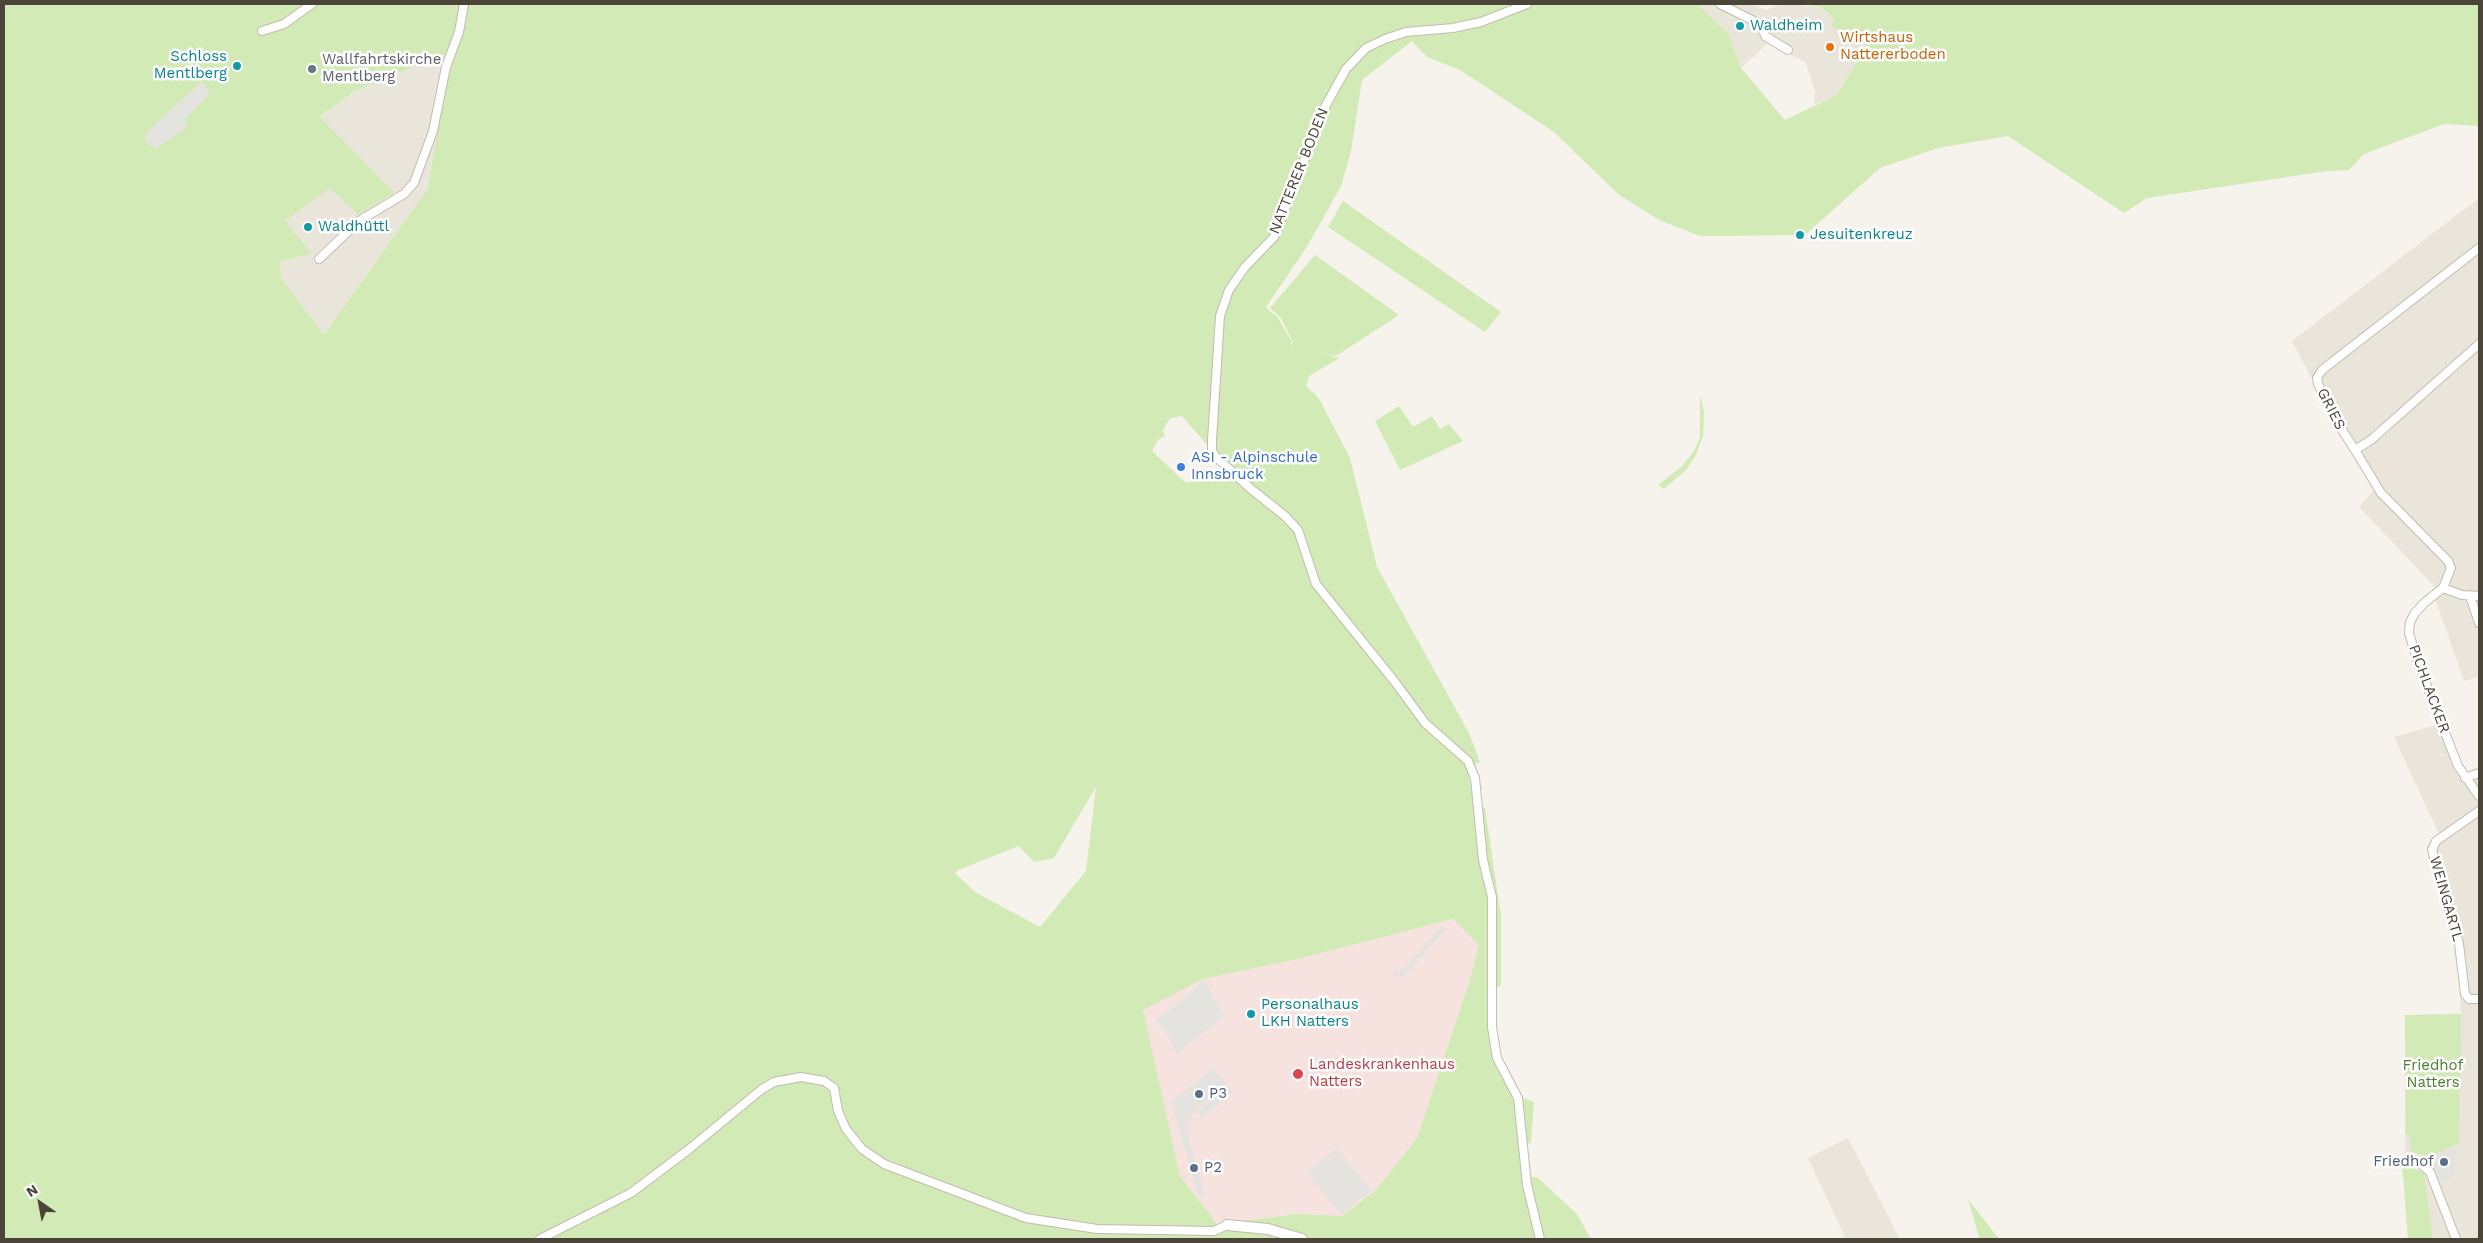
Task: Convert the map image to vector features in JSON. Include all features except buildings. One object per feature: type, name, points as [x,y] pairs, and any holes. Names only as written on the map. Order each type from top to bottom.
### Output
[{"type":"street","points":[[262,31],[284,24],[312,4]]},
{"type":"street","points":[[319,259],[359,221],[404,194],[414,183],[433,131],[446,67],[459,32],[464,4]]},
{"type":"street","name":"NATTERER BODEN","points":[[1527,4],[1481,22],[1453,28],[1406,32],[1366,48],[1346,69],[1326,104],[1274,237],[1244,267],[1229,290],[1220,316],[1212,451],[1216,457],[1251,489],[1285,516],[1298,530],[1316,584],[1425,723],[1460,751],[1472,770],[1475,778],[1483,860],[1492,897],[1492,1027],[1498,1058],[1518,1098],[1527,1185],[1540,1239]]},
{"type":"street","points":[[1720,4],[1762,25],[1765,36],[1788,50]]},
{"type":"street","name":"GRIES","points":[[2355,450],[2319,388],[2318,374],[2479,248]]},
{"type":"street","points":[[2479,344],[2371,440],[2355,450],[2381,493],[2448,561],[2451,568],[2443,588],[2470,596],[2479,596]]},
{"type":"street","name":"PICHLACKER","points":[[2443,588],[2415,613],[2410,622],[2410,633],[2429,692],[2465,778],[2479,796]]},
{"type":"street","points":[[2470,596],[2479,623]]},
{"type":"street","points":[[2465,778],[2479,773]]},
{"type":"street","name":"WEINGARTL","points":[[2479,811],[2436,841],[2432,850],[2457,937],[2465,994],[2469,999],[2479,999]]},
{"type":"street","points":[[540,1239],[631,1193],[688,1150],[762,1089],[774,1082],[801,1076],[824,1081],[834,1088],[838,1111],[846,1129],[862,1149],[884,1164],[1026,1218],[1097,1229],[1214,1231],[1227,1226],[1268,1229],[1302,1239]]},
{"type":"street","points":[[2422,1165],[2430,1172],[2456,1239]]},
{"type":"shaded area","points":[[1700,4],[1753,4],[1766,10],[1784,4],[1821,7],[1866,46],[1837,95],[1814,105],[1815,92],[1806,63],[1768,43],[1741,68],[1728,33],[1699,6]]},
{"type":"shaded area","points":[[451,52],[428,188],[324,335],[281,278],[280,261],[312,254],[284,221],[330,188],[320,118],[353,92]]},
{"type":"shaded area","points":[[202,81],[210,93],[184,119],[188,127],[157,148],[148,145],[145,135],[148,131]]},
{"type":"shaded area","points":[[2479,198],[2479,677],[2464,681],[2433,593],[2436,588],[2359,507],[2374,490],[2336,425],[2292,341]]},
{"type":"shaded area","points":[[2443,723],[2467,773],[2479,769],[2479,1239],[2433,1239],[2424,1172],[2396,1160],[2405,1155],[2405,1015],[2461,1014],[2458,962],[2448,913],[2427,846],[2439,834],[2394,737]]},
{"type":"shaded area","name":"Landeskrankenhaus Natters","points":[[1453,919],[1479,945],[1468,986],[1417,1138],[1375,1191],[1342,1216],[1297,1214],[1216,1224],[1180,1176],[1142,1010],[1203,979],[1298,959]]},
{"type":"shaded area","points":[[1442,926],[1447,928],[1406,974],[1395,978],[1392,972],[1404,968]]},
{"type":"shaded area","points":[[1205,980],[1224,1016],[1177,1054],[1173,1048],[1171,1038],[1155,1021]]},
{"type":"shaded area","name":"P3","points":[[1213,1068],[1227,1085],[1191,1116],[1187,1131],[1205,1196],[1199,1198],[1171,1102]]},
{"type":"shaded area","name":"P2","points":[[1228,1086],[1233,1092],[1203,1118],[1198,1112]]},
{"type":"shaded area","points":[[1848,1138],[1900,1239],[1846,1239],[1808,1158]]},
{"type":"shaded area","name":"Friedhof","points":[[2458,1147],[2455,1167],[2450,1180],[2439,1181],[2431,1157]]},
{"type":"shaded area","points":[[1337,1148],[1371,1191],[1341,1215],[1307,1172]]},
{"type":"green space","points":[[4,4],[1700,4],[1699,6],[1728,33],[1741,68],[1785,120],[1837,95],[1866,46],[1852,33],[1850,36],[1831,26],[1835,19],[1821,7],[1802,4],[2479,4],[2479,126],[2444,124],[2364,154],[2349,170],[2327,171],[2147,198],[2124,213],[2008,136],[1938,148],[1880,168],[1805,235],[1700,236],[1659,220],[1618,194],[1554,132],[1460,70],[1427,57],[1412,41],[1362,80],[1351,151],[1341,186],[1308,245],[1266,307],[1278,318],[1292,342],[1289,353],[1293,342],[1281,318],[1270,308],[1315,255],[1399,315],[1336,356],[1319,352],[1339,358],[1309,376],[1306,386],[1318,397],[1350,458],[1377,567],[1469,733],[1480,762],[1467,768],[1474,804],[1485,808],[1501,916],[1501,985],[1496,988],[1494,1016],[1496,1062],[1520,1097],[1534,1102],[1531,1142],[1522,1148],[1522,1178],[1537,1177],[1577,1214],[1591,1239],[4,1239]],"holes":[[[450,52],[428,188],[324,335],[281,278],[280,261],[312,254],[285,221],[330,188],[358,214],[394,193],[320,117],[353,92]],[[1182,416],[1215,454],[1211,458],[1222,467],[1216,475],[1186,483],[1152,451],[1158,440],[1165,436],[1163,430],[1170,418]],[[1096,787],[1086,871],[1040,927],[975,892],[955,873],[958,870],[1019,846],[1034,862],[1054,858]],[[1453,919],[1479,945],[1468,986],[1417,1138],[1375,1191],[1342,1216],[1297,1214],[1217,1224],[1180,1176],[1143,1010],[1203,979],[1298,959]]]},
{"type":"green space","points":[[1343,201],[1501,312],[1485,332],[1328,227]]},
{"type":"green space","points":[[1700,394],[1704,413],[1703,435],[1696,455],[1687,469],[1664,489],[1658,485],[1682,466],[1694,451],[1700,438]]},
{"type":"green space","points":[[1399,406],[1413,427],[1432,416],[1440,429],[1449,424],[1463,441],[1400,470],[1375,421]]},
{"type":"green space","name":"Friedhof Natters","points":[[2461,1014],[2459,1143],[2430,1157],[2412,1152],[2409,1136],[2406,1133],[2405,1015]]},
{"type":"green space","points":[[2402,1164],[2424,1172],[2433,1239],[2408,1239]]},
{"type":"green space","points":[[1968,1199],[1999,1239],[1977,1239],[1979,1237]]},
{"type":"place","name":"Waldheim","points":[[1740,26]]},
{"type":"place","name":"Wirtshaus Nattererboden","points":[[1830,47]]},
{"type":"place","name":"Schloss Mentlberg","points":[[237,66]]},
{"type":"place","name":"Wallfahrtskirche Mentlberg","points":[[312,69]]},
{"type":"place","name":"Waldhüttl","points":[[308,227]]},
{"type":"place","name":"Jesuitenkreuz","points":[[1800,235]]},
{"type":"place","name":"ASI - Alpinschule Innsbruck","points":[[1181,467]]},
{"type":"place","name":"Personalhaus LKH Natters","points":[[1251,1014]]},
{"type":"place","name":"Landeskrankenhaus Natters","points":[[1298,1074]]},
{"type":"place","name":"P3","points":[[1199,1094]]},
{"type":"place","name":"Friedhof","points":[[2444,1162]]},
{"type":"place","name":"P2","points":[[1194,1168]]}]
